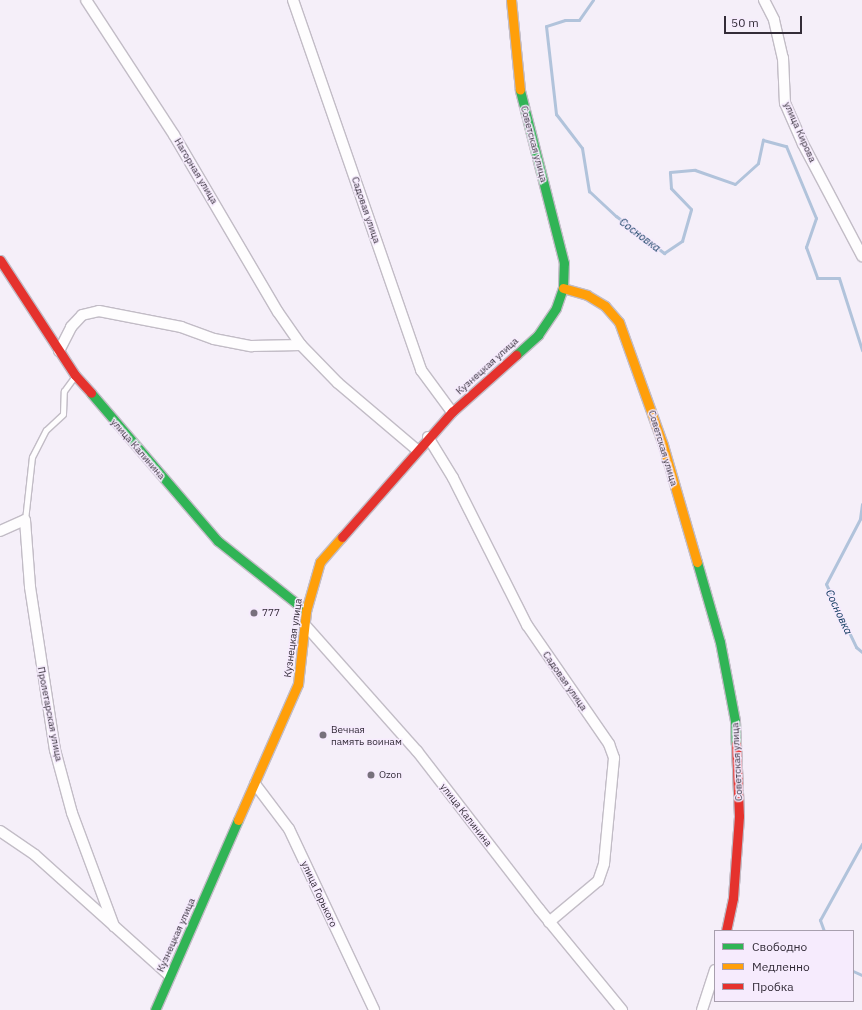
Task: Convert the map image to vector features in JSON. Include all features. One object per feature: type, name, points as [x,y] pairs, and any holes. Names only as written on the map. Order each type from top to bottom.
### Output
[{"type":"street","name":"Нагорная улица","points":[[86,0],[174,134],[278,312],[301,346],[338,383],[417,450]]},
{"type":"street","name":"Садовая улица","points":[[293,0],[421,370],[452,412]]},
{"type":"street","name":"Советская улица","points":[[511,0],[521,98],[556,226],[564,263],[563,288],[587,296],[605,306],[622,329],[663,445],[720,642],[735,721],[739,816],[733,898],[726,930]]},
{"type":"street","name":"улица Кирова","points":[[764,0],[774,20],[783,58],[785,103],[803,144],[862,256]]},
{"type":"street","name":"улица Калинина","points":[[0,260],[75,375],[218,541],[306,610]]},
{"type":"street","name":"Кузнецкая улица","points":[[155,1010],[298,684],[306,610],[320,562],[428,437],[452,412],[538,335],[556,308],[563,288]]},
{"type":"street","points":[[59,351],[71,327],[82,315],[98,311],[181,327],[214,339],[251,346],[301,346]]},
{"type":"street","name":"Садовая улица","points":[[428,437],[453,478],[527,625],[609,744],[614,758],[604,864],[598,880],[549,922]]},
{"type":"street","points":[[0,531],[25,520]]},
{"type":"street","name":"Пролетарская улица","points":[[25,520],[33,610],[55,750],[72,813],[114,926]]},
{"type":"street","name":"улица Калинина","points":[[305,625],[417,751],[549,922],[622,1010]]},
{"type":"street","name":"улица Горького","points":[[255,784],[289,829],[374,1010]]},
{"type":"street","name":"Пролетарская улица","points":[[0,831],[35,855],[170,976]]},
{"type":"street","points":[[702,1010],[714,973]]},
{"type":"lane","points":[[25,520],[32,457],[46,430],[63,414],[64,391],[75,375]]},
{"type":"waterway","name":"Сосновка","points":[[593,0],[579,20],[565,20],[546,26],[556,114],[582,148],[589,191],[616,216],[664,253],[682,241],[691,209],[671,188],[670,172],[695,170],[735,184],[758,163],[763,140],[786,146],[816,218],[806,247],[817,278],[839,278],[862,350]]},
{"type":"waterway","name":"Сосновка","points":[[862,504],[860,519],[826,584],[856,647],[862,652]]},
{"type":"waterway","name":"Сосновка","points":[[824,930],[820,920],[862,844]]},
{"type":"waterway","name":"Сосновка","points":[[854,971],[862,975]]},
{"type":"traffic: fast","points":[[516,355],[538,335],[556,308],[563,288],[564,263],[520,90]]},
{"type":"traffic: fast","points":[[91,393],[218,541],[306,611]]},
{"type":"traffic: fast","points":[[697,562],[720,642],[735,721],[736,744]]},
{"type":"traffic: fast","points":[[155,1010],[238,820]]},
{"type":"traffic: slow","points":[[511,0],[520,90]]},
{"type":"traffic: slow","points":[[563,288],[587,295],[605,306],[619,322],[663,445],[697,562]]},
{"type":"traffic: slow","points":[[238,820],[298,684],[306,611],[320,562],[342,537]]},
{"type":"traffic: jam","points":[[0,260],[75,375],[91,393]]},
{"type":"traffic: jam","points":[[342,537],[452,412],[516,355]]},
{"type":"traffic: jam","points":[[726,930],[733,898],[739,816],[736,744]]},
{"type":"place","name":"777","points":[[254,613]]},
{"type":"place","name":"Вечная память воинам","points":[[323,735]]},
{"type":"place","name":"Ozon","points":[[371,775]]}]
